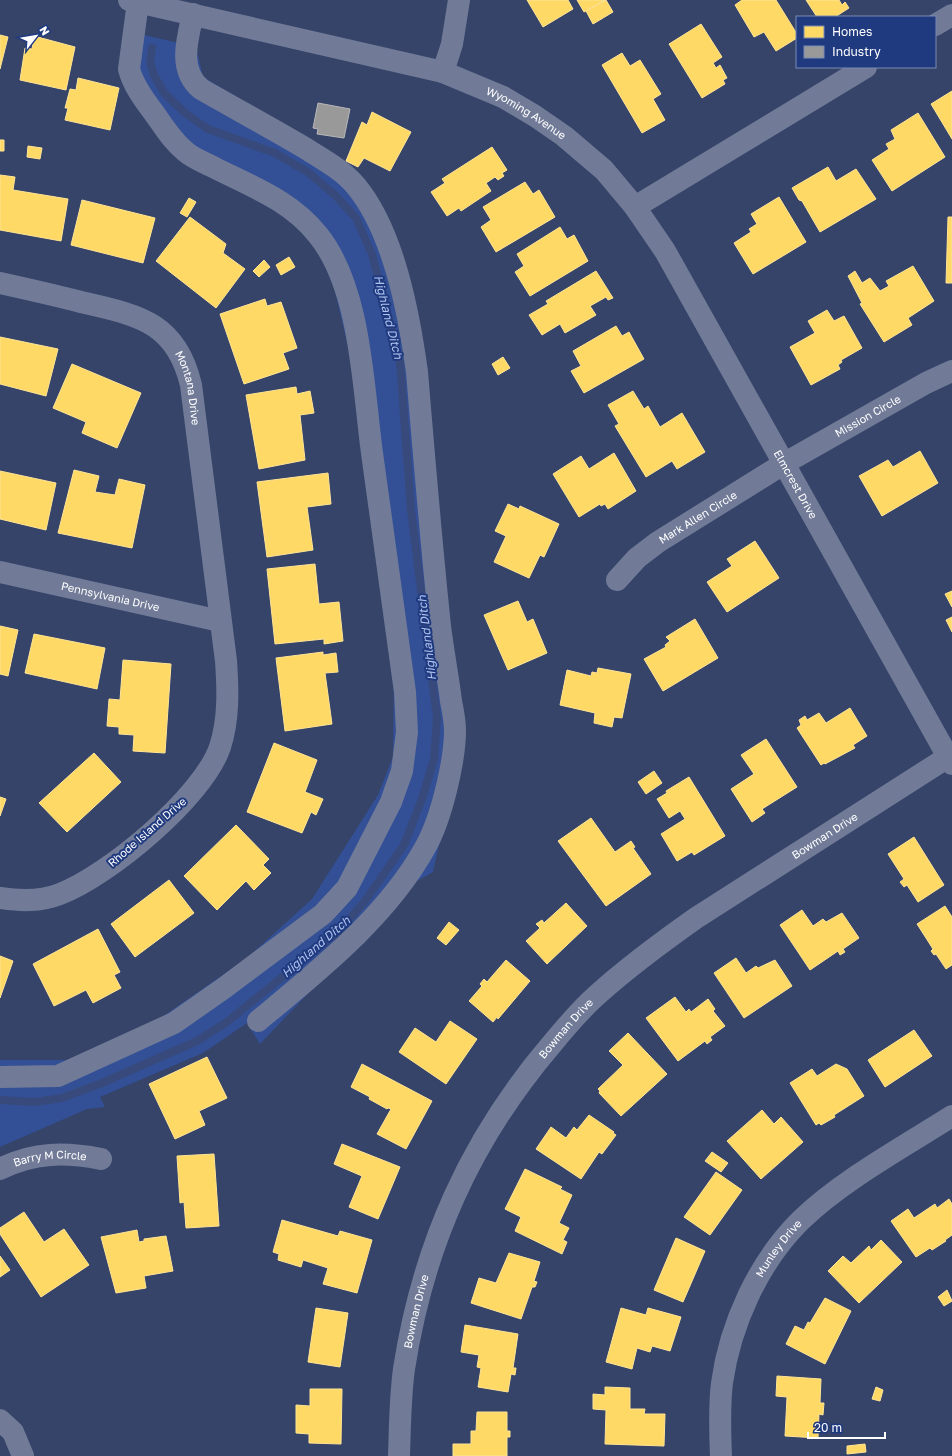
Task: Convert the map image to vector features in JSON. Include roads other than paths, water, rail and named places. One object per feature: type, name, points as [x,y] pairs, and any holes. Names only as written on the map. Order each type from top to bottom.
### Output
[{"type":"street","points":[[443,72],[452,44],[459,0]]},
{"type":"street","points":[[0,1077],[58,1076],[174,1023],[224,988],[322,914],[347,888],[391,802],[402,771],[408,732],[405,692],[370,442],[361,356],[345,288],[333,257],[318,235],[294,212],[267,192],[187,153],[175,142],[150,108],[132,79],[129,69],[133,1]]},
{"type":"street","name":"Wyoming Avenue","points":[[133,1],[443,72],[503,97],[535,116],[564,136],[604,170],[635,207]]},
{"type":"street","points":[[193,14],[185,54],[193,82],[201,90],[268,126],[332,165],[355,185],[370,207],[384,233],[396,270],[415,356],[441,636],[455,728],[454,748],[442,803],[427,845],[408,876],[364,928],[333,958],[258,1021]]},
{"type":"street","points":[[936,24],[952,15]]},
{"type":"street","points":[[635,207],[864,68]]},
{"type":"street","name":"Elmcrest Drive","points":[[635,207],[665,251],[785,463],[950,761]]},
{"type":"street","name":"Montana Drive","points":[[0,283],[119,310],[143,318],[161,331],[178,348],[187,366],[191,385],[220,621]]},
{"type":"street","name":"Mission Circle","points":[[785,463],[926,383],[952,371]]},
{"type":"street","name":"Mark Allen Circle","points":[[617,580],[637,558],[658,542],[785,463]]},
{"type":"street","name":"Pennsylvania Drive","points":[[0,572],[220,621]]},
{"type":"street","name":"Rhode Island Drive","points":[[0,898],[38,900],[59,895],[79,885],[121,857],[177,809],[195,790],[208,771],[219,749],[226,726],[228,698],[226,660],[220,621]]},
{"type":"street","name":"Bowman Drive","points":[[400,1456],[404,1370],[414,1319],[427,1267],[444,1217],[465,1173],[511,1095],[525,1076],[595,996],[658,945],[696,918],[950,761]]},
{"type":"street","name":"Munley Drive","points":[[721,1456],[720,1417],[722,1384],[727,1355],[747,1300],[763,1268],[800,1222],[819,1204],[842,1187],[952,1116]]},
{"type":"street","name":"Barry M Circle","points":[[0,1169],[16,1161],[37,1155],[75,1154],[101,1159]]},
{"type":"street","points":[[0,1420],[13,1432],[23,1456]]},
{"type":"waterway","name":"Highland Ditch","points":[[0,1100],[35,1102],[62,1098],[102,1083],[197,1041],[227,1022],[339,931],[365,901],[404,845],[422,799],[434,759],[437,718],[411,510],[400,362],[372,254],[356,218],[336,196],[309,173],[275,153],[208,129],[185,113],[164,93],[154,75],[150,62],[152,48]]}]
